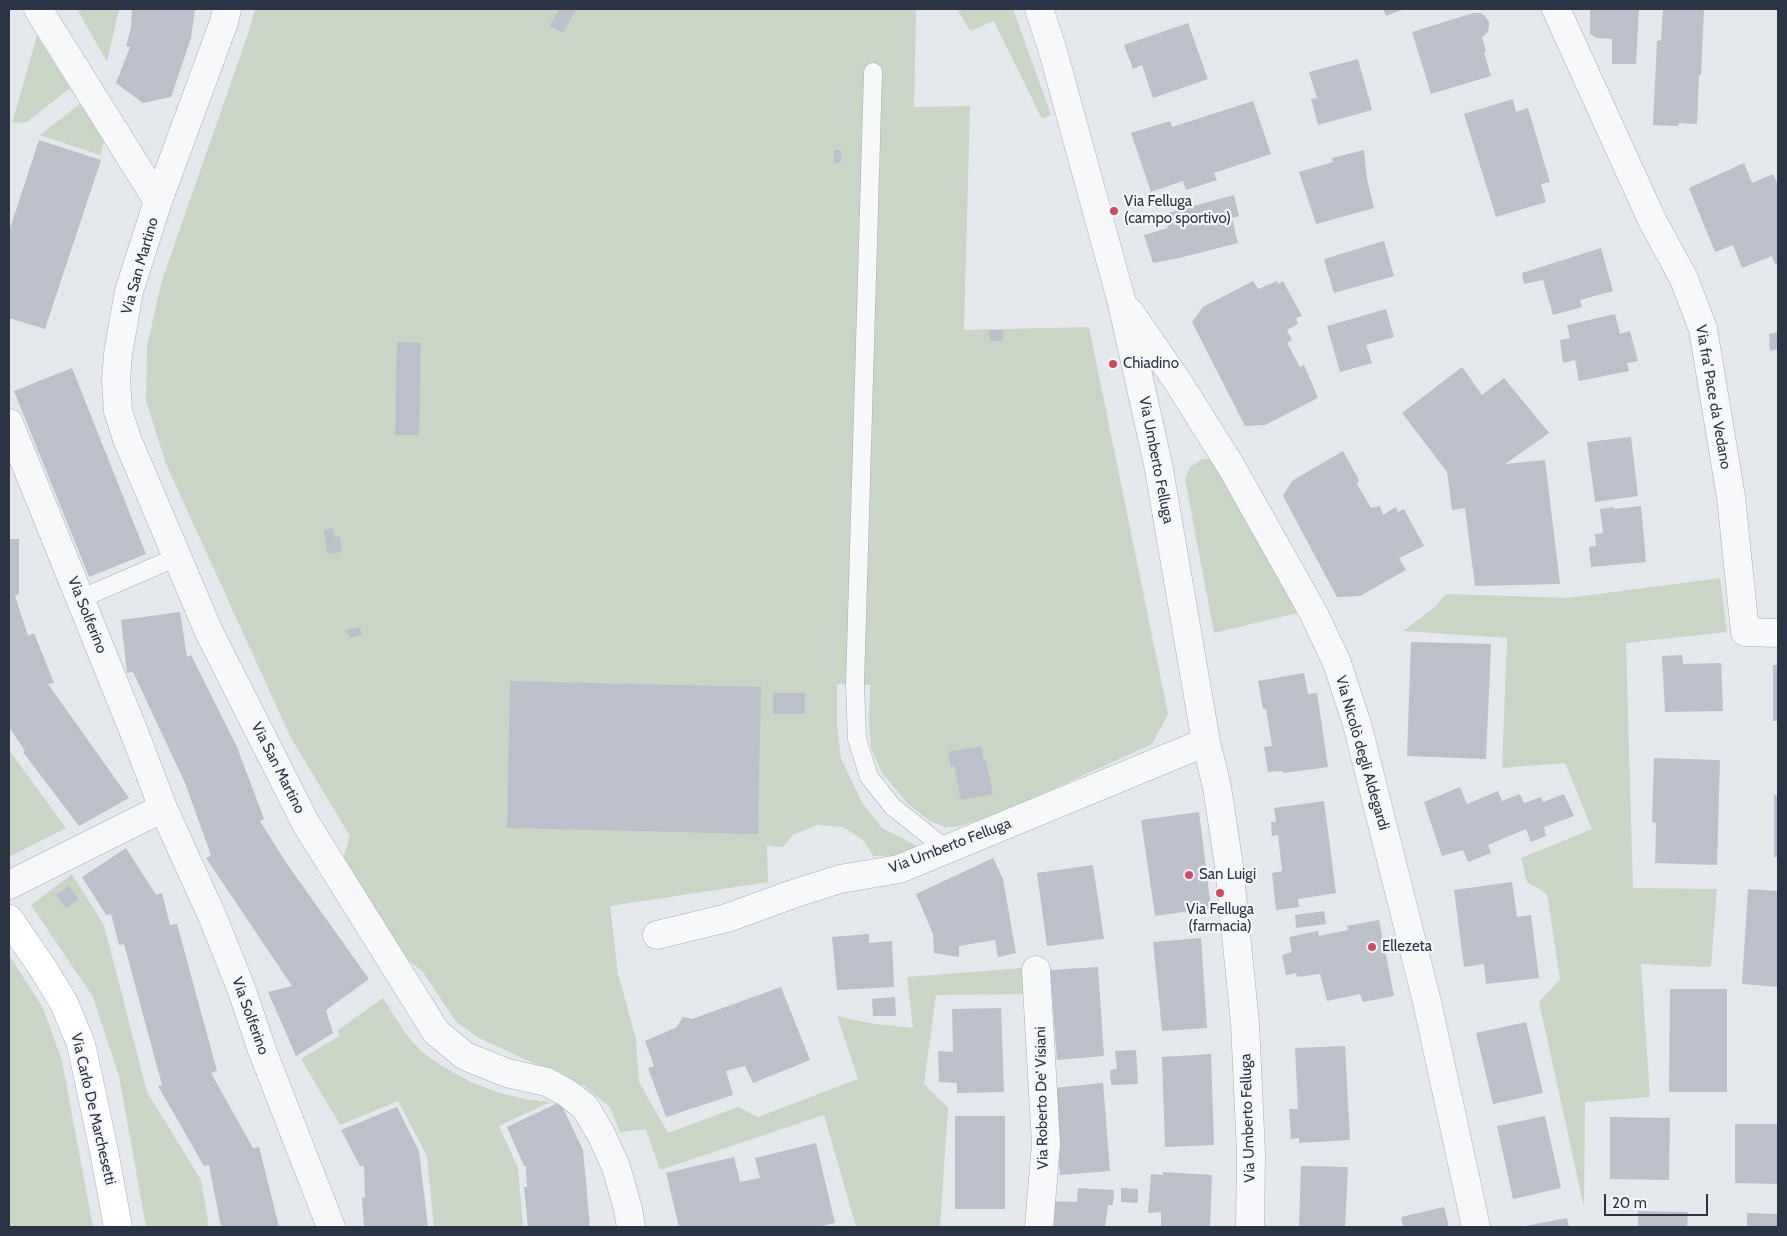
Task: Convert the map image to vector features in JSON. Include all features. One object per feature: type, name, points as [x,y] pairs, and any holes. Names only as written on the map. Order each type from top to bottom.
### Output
[{"type":"main road","name":"Via Carlo De Marchesetti","points":[[9,919],[64,1003],[81,1044],[118,1227]]},
{"type":"street","name":"Via San Martino","points":[[38,9],[158,201]]},
{"type":"street","name":"Via San Martino","points":[[227,9],[224,22],[158,201],[130,291],[118,354],[117,388],[118,411],[127,439],[209,632],[305,822],[436,1032],[465,1056],[507,1073],[547,1082],[567,1093],[585,1107],[601,1134],[616,1167],[631,1227]]},
{"type":"street","name":"Via Umberto Felluga","points":[[1039,9],[1052,48],[1121,299],[1158,464],[1206,742],[1217,787],[1229,866],[1245,1023],[1252,1154],[1250,1227]]},
{"type":"street","name":"Via fra' Pace da Vedano","points":[[1556,9],[1652,220],[1684,279],[1704,329],[1731,497],[1744,632],[1778,633]]},
{"type":"street","name":"Via Nicolò degli Aldegardi","points":[[1121,299],[1178,382],[1232,468],[1314,614],[1337,663],[1358,724],[1427,1002],[1476,1227]]},
{"type":"street","name":"Via Solferino","points":[[9,423],[163,808],[213,918],[331,1227]]},
{"type":"street","name":"Via Umberto Felluga","points":[[657,935],[727,918],[840,879],[899,869],[1206,742]]},
{"type":"street","points":[[9,885],[163,808]]},
{"type":"street","name":"Via Roberto De' Visiani","points":[[1036,970],[1046,1144],[1040,1227]]},
{"type":"lane","points":[[872,72],[855,684],[857,739],[869,778],[893,806],[946,849]]},
{"type":"lane","points":[[80,599],[177,557]]},
{"type":"green space","points":[[77,9],[119,9],[107,62]]},
{"type":"green space","points":[[255,9],[916,9],[914,107],[970,106],[964,330],[1089,327],[1168,714],[1152,744],[1003,812],[961,826],[945,827],[930,821],[909,805],[882,773],[871,748],[869,719],[870,685],[837,684],[837,726],[841,758],[862,803],[882,828],[917,846],[899,856],[873,856],[864,841],[843,827],[817,825],[793,835],[783,847],[767,846],[768,882],[610,906],[618,974],[636,1039],[639,1082],[668,1133],[738,1107],[758,1117],[858,1079],[837,1016],[868,1023],[913,1028],[907,977],[1022,968],[1024,994],[936,995],[924,1084],[948,1108],[940,1227],[856,1227],[824,1115],[660,1170],[646,1129],[620,1132],[610,1107],[584,1086],[481,1039],[457,1023],[423,972],[401,954],[342,862],[350,836],[291,738],[166,464],[146,401],[147,346],[162,280]]},
{"type":"green space","points":[[957,9],[1013,9],[1051,115],[1042,119],[994,21],[970,31]]},
{"type":"green space","points":[[37,36],[70,88],[27,122],[12,123]]},
{"type":"green space","points":[[81,103],[104,142],[100,155],[40,135]]},
{"type":"green space","points":[[1202,459],[1210,459],[1218,466],[1297,613],[1214,633],[1185,479],[1190,467]]},
{"type":"green space","points":[[1720,578],[1727,632],[1626,643],[1633,888],[1717,889],[1711,967],[1641,964],[1650,1097],[1585,1102],[1584,1207],[1539,1002],[1560,979],[1547,894],[1527,882],[1521,858],[1592,829],[1565,763],[1502,768],[1507,638],[1403,631],[1435,607],[1446,594],[1568,598]]},
{"type":"green space","points":[[9,750],[66,828],[9,857]]},
{"type":"green space","points":[[72,874],[104,925],[147,1092],[201,1180],[209,1227],[146,1227],[119,1076],[93,997],[31,905]]},
{"type":"green space","points":[[9,955],[43,1008],[62,1061],[93,1227],[9,1227]]},
{"type":"green space","points":[[383,998],[405,1033],[422,1052],[442,1066],[471,1082],[500,1093],[529,1100],[550,1102],[499,1126],[518,1168],[523,1227],[434,1227],[427,1156],[398,1101],[340,1125],[301,1059],[339,1036],[338,1030]]},
{"type":"building","points":[[132,9],[195,9],[191,38],[171,97],[143,103],[116,83],[130,47],[126,46],[131,28]]},
{"type":"building","points":[[559,9],[576,9],[563,33],[550,26]]},
{"type":"building","points":[[1383,9],[1404,9],[1386,16]]},
{"type":"building","points":[[1590,9],[1639,9],[1636,64],[1612,64],[1612,39],[1597,38],[1590,34]]},
{"type":"building","points":[[1663,9],[1704,9],[1697,124],[1679,123],[1678,126],[1653,125],[1657,41],[1661,40]]},
{"type":"building","points":[[1473,13],[1481,13],[1489,22],[1487,33],[1482,37],[1491,76],[1431,94],[1412,32]]},
{"type":"building","points":[[1188,23],[1208,79],[1153,98],[1142,65],[1133,69],[1124,45]]},
{"type":"building","points":[[1358,59],[1372,110],[1318,125],[1311,99],[1317,98],[1309,72]]},
{"type":"building","points":[[1513,99],[1516,112],[1528,108],[1550,182],[1541,184],[1546,202],[1496,217],[1464,114]]},
{"type":"building","points":[[1253,101],[1271,154],[1214,173],[1217,180],[1186,190],[1183,181],[1151,192],[1131,133],[1170,121],[1172,127]]},
{"type":"building","points":[[39,140],[101,160],[45,329],[9,318],[9,231]]},
{"type":"building","points":[[834,150],[841,150],[841,162],[834,163]]},
{"type":"building","points":[[1364,150],[1367,179],[1374,208],[1316,224],[1299,172],[1333,162],[1332,158]]},
{"type":"building","points":[[1744,163],[1752,183],[1773,174],[1778,185],[1778,263],[1775,264],[1772,256],[1742,268],[1733,245],[1715,252],[1689,188]]},
{"type":"building","points":[[1234,195],[1239,216],[1232,218],[1238,243],[1153,263],[1144,235],[1168,228],[1164,214]]},
{"type":"building","points":[[1384,241],[1394,276],[1334,293],[1324,259]]},
{"type":"building","points":[[1601,248],[1613,291],[1580,300],[1582,307],[1553,315],[1543,280],[1524,284],[1522,273]]},
{"type":"building","points":[[1253,281],[1258,289],[1277,281],[1278,284],[1283,281],[1302,316],[1296,318],[1298,324],[1287,330],[1292,340],[1287,343],[1300,367],[1304,365],[1318,398],[1265,425],[1245,426],[1192,322],[1203,307]]},
{"type":"building","points":[[1386,309],[1394,337],[1366,345],[1372,363],[1340,372],[1327,326]]},
{"type":"building","points":[[1615,314],[1620,334],[1630,331],[1638,361],[1627,363],[1629,371],[1579,381],[1575,360],[1563,363],[1560,340],[1570,338],[1567,325]]},
{"type":"building","points":[[989,330],[1003,330],[1003,341],[990,341]]},
{"type":"building","points":[[1778,332],[1778,349],[1770,351],[1769,334]]},
{"type":"building","points":[[397,342],[421,343],[419,435],[395,435]]},
{"type":"building","points":[[1462,367],[1482,395],[1504,378],[1549,433],[1505,464],[1545,460],[1560,584],[1475,586],[1465,508],[1452,510],[1447,472],[1402,413]]},
{"type":"building","points":[[72,368],[146,554],[89,577],[14,391]]},
{"type":"building","points":[[1631,437],[1638,496],[1595,502],[1587,442]]},
{"type":"building","points":[[1343,451],[1359,480],[1357,484],[1371,508],[1380,506],[1383,515],[1396,507],[1398,512],[1404,509],[1424,546],[1399,558],[1406,570],[1360,596],[1337,597],[1283,496],[1292,481]]},
{"type":"building","points":[[1641,506],[1646,562],[1591,567],[1589,547],[1596,546],[1595,534],[1603,533],[1600,509]]},
{"type":"building","points":[[333,528],[335,537],[340,536],[342,552],[327,554],[324,530]]},
{"type":"building","points":[[9,539],[19,539],[19,594],[15,596],[28,636],[34,633],[54,683],[48,684],[129,798],[79,826],[23,752],[25,751],[9,727]]},
{"type":"building","points":[[180,612],[187,657],[191,655],[237,747],[264,819],[260,821],[287,864],[369,979],[326,1010],[333,1033],[296,1056],[268,992],[292,986],[206,858],[211,855],[185,783],[133,672],[127,673],[121,620]]},
{"type":"building","points":[[359,627],[362,635],[350,638],[346,630]]},
{"type":"building","points":[[1411,642],[1491,644],[1486,759],[1407,756]]},
{"type":"building","points":[[1682,655],[1683,664],[1721,663],[1723,711],[1665,712],[1662,656]]},
{"type":"building","points":[[1773,665],[1778,665],[1778,721],[1773,721]]},
{"type":"building","points":[[1304,673],[1308,694],[1317,693],[1328,767],[1283,773],[1282,771],[1268,772],[1264,747],[1272,746],[1266,709],[1263,709],[1258,681]]},
{"type":"building","points":[[510,681],[761,687],[758,834],[507,828]]},
{"type":"building","points":[[773,693],[805,693],[805,714],[773,714]]},
{"type":"building","points":[[981,746],[993,794],[961,800],[954,766],[951,767],[948,752]]},
{"type":"building","points":[[1654,758],[1720,760],[1717,865],[1655,863],[1656,823],[1652,822]]},
{"type":"building","points":[[1460,787],[1467,804],[1498,791],[1502,801],[1520,794],[1524,803],[1541,797],[1543,802],[1564,794],[1574,816],[1544,827],[1546,836],[1531,842],[1526,829],[1488,845],[1491,853],[1468,862],[1463,850],[1442,856],[1424,802]]},
{"type":"building","points":[[1774,795],[1778,795],[1778,857],[1774,857]]},
{"type":"building","points":[[1324,801],[1336,893],[1298,899],[1299,907],[1276,910],[1272,873],[1282,871],[1278,835],[1272,836],[1271,822],[1276,822],[1274,808]]},
{"type":"building","points":[[1199,812],[1211,908],[1155,916],[1141,820]]},
{"type":"building","points":[[126,848],[156,895],[162,893],[170,925],[177,924],[217,1071],[211,1073],[253,1148],[259,1147],[279,1227],[221,1227],[209,1165],[204,1166],[158,1086],[162,1085],[124,944],[119,945],[111,914],[106,915],[82,877]]},
{"type":"building","points":[[993,858],[1003,879],[1016,953],[998,957],[995,940],[959,946],[959,957],[934,953],[933,934],[916,894]]},
{"type":"building","points":[[1093,865],[1104,939],[1047,946],[1037,873]]},
{"type":"building","points":[[1512,882],[1517,917],[1531,915],[1539,978],[1486,984],[1484,964],[1464,967],[1454,890]]},
{"type":"building","points":[[69,886],[78,899],[66,908],[56,895]]},
{"type":"building","points":[[1748,889],[1778,891],[1778,987],[1742,984]]},
{"type":"building","points":[[1324,911],[1326,924],[1296,928],[1295,915]]},
{"type":"building","points":[[1379,920],[1394,996],[1363,1002],[1360,994],[1327,1001],[1320,974],[1297,977],[1296,973],[1286,975],[1282,955],[1292,952],[1289,937],[1318,931],[1319,936],[1348,930],[1347,926]]},
{"type":"building","points":[[869,934],[869,943],[892,941],[894,987],[837,990],[832,937]]},
{"type":"building","points":[[1201,938],[1207,1028],[1162,1031],[1153,942]]},
{"type":"building","points":[[1098,967],[1104,1056],[1057,1060],[1050,970]]},
{"type":"building","points":[[781,987],[810,1060],[753,1083],[745,1066],[726,1071],[733,1095],[666,1117],[648,1068],[654,1066],[645,1041],[677,1027],[683,1017],[692,1019]]},
{"type":"building","points":[[1670,989],[1727,989],[1727,1092],[1669,1092]]},
{"type":"building","points":[[895,997],[896,1016],[873,1016],[872,999]]},
{"type":"building","points":[[1001,1008],[1004,1092],[957,1093],[957,1083],[939,1082],[938,1051],[953,1052],[952,1009]]},
{"type":"building","points":[[1526,1022],[1543,1093],[1493,1104],[1476,1033]]},
{"type":"building","points":[[1345,1046],[1350,1140],[1299,1143],[1299,1138],[1291,1139],[1289,1109],[1298,1109],[1295,1048]]},
{"type":"building","points":[[1136,1050],[1138,1084],[1111,1085],[1110,1070],[1117,1069],[1115,1051]]},
{"type":"building","points":[[1211,1054],[1214,1145],[1165,1147],[1162,1057]]},
{"type":"building","points":[[1103,1083],[1110,1171],[1060,1175],[1054,1088]]},
{"type":"building","points":[[560,1102],[583,1150],[590,1227],[528,1227],[524,1187],[527,1187],[526,1166],[524,1166],[507,1127]]},
{"type":"building","points":[[397,1107],[419,1151],[428,1227],[364,1227],[362,1198],[365,1197],[364,1166],[360,1166],[341,1130]]},
{"type":"building","points":[[955,1116],[1005,1116],[1005,1209],[955,1209]]},
{"type":"building","points":[[1545,1116],[1561,1188],[1513,1199],[1497,1126]]},
{"type":"building","points":[[1610,1117],[1670,1118],[1669,1180],[1610,1179]]},
{"type":"building","points":[[1735,1124],[1778,1124],[1778,1184],[1735,1183]]},
{"type":"building","points":[[816,1143],[835,1223],[818,1227],[679,1227],[666,1173],[734,1157],[740,1182],[760,1178],[755,1158]]},
{"type":"building","points":[[1301,1166],[1348,1167],[1345,1227],[1299,1227]]},
{"type":"building","points":[[1163,1172],[1212,1175],[1210,1227],[1161,1227],[1161,1212],[1148,1213],[1151,1174],[1163,1175]]},
{"type":"building","points":[[1078,1188],[1114,1190],[1113,1205],[1108,1205],[1105,1227],[1048,1227],[1051,1201],[1077,1202]]},
{"type":"building","points":[[1121,1188],[1138,1189],[1138,1203],[1121,1202]]},
{"type":"building","points":[[1444,1207],[1449,1227],[1403,1227],[1401,1217]]},
{"type":"building","points":[[1638,1211],[1688,1212],[1687,1227],[1638,1227]]},
{"type":"building","points":[[1747,1213],[1778,1214],[1778,1227],[1747,1227]]},
{"type":"building","points":[[1567,1218],[1569,1227],[1525,1227],[1525,1226]]},
{"type":"place","name":"Via Felluga (campo sportivo)","points":[[1114,211]]},
{"type":"place","name":"Chiadino","points":[[1113,364]]},
{"type":"place","name":"San Luigi","points":[[1189,875]]},
{"type":"place","name":"Via Felluga (farmacia)","points":[[1220,893]]},
{"type":"place","name":"Ellezeta","points":[[1372,947]]}]
